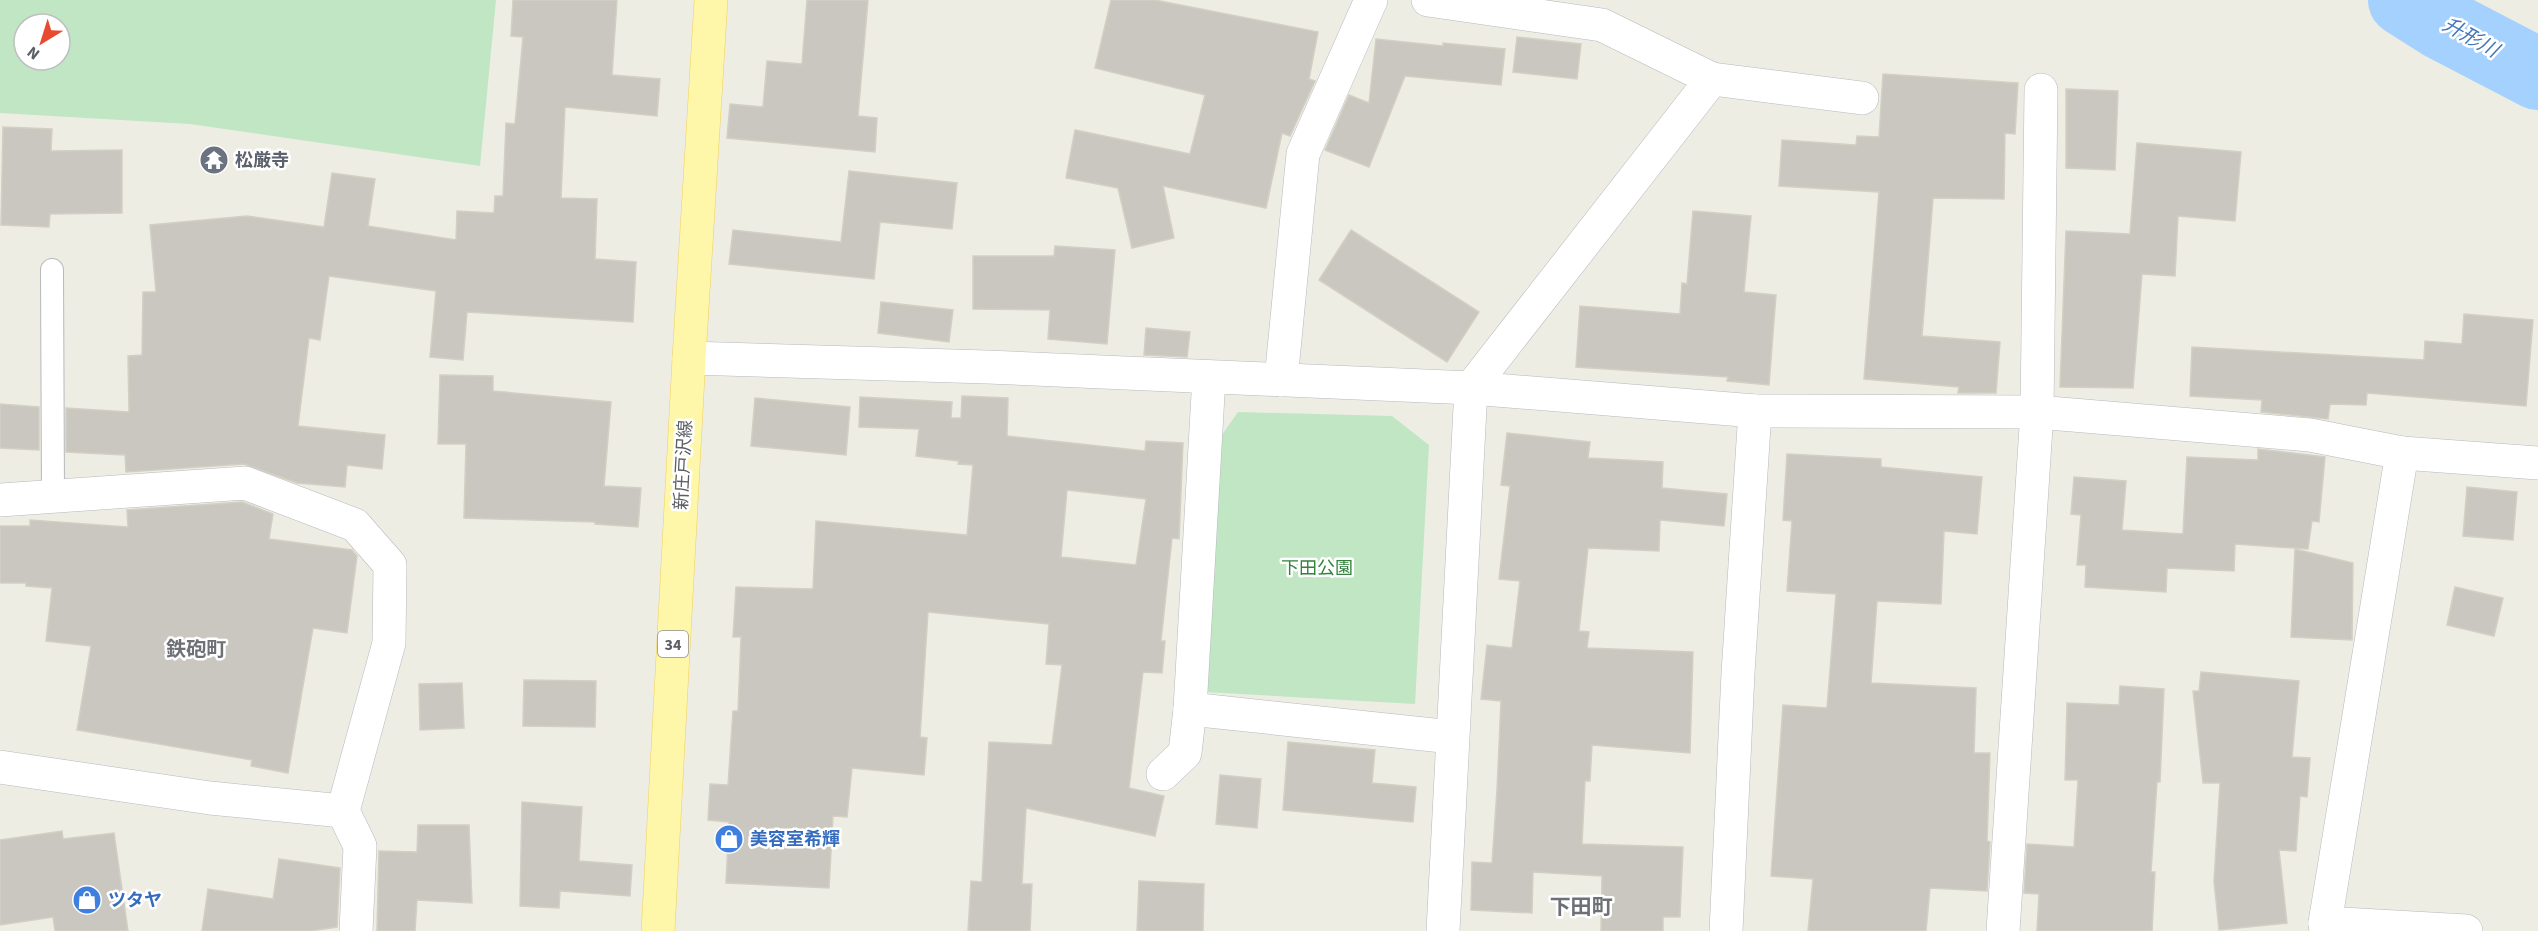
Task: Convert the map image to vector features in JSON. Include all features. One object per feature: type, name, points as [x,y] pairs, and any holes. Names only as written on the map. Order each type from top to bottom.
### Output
[{"type":"main road","name":"新庄戸沢線","points":[[658,931],[711,0]]},
{"type":"street","points":[[1281,380],[1303,154],[1371,0]]},
{"type":"street","points":[[1428,0],[1602,25],[1712,79],[1862,98]]},
{"type":"street","points":[[1443,931],[1471,388],[1712,79]]},
{"type":"street","points":[[2003,931],[2037,412],[2041,90]]},
{"type":"street","points":[[689,358],[1471,388],[1755,411],[2037,412],[2310,435],[2402,453],[2538,463]]},
{"type":"street","points":[[1163,774],[1185,753],[1190,709],[1209,377]]},
{"type":"street","points":[[1726,931],[1738,673],[1755,411]]},
{"type":"street","points":[[2402,453],[2325,927],[2466,931]]},
{"type":"street","points":[[0,500],[244,483],[355,525],[390,565],[389,643],[344,811],[360,846],[356,931]]},
{"type":"street","points":[[1190,709],[1452,737]]},
{"type":"street","points":[[0,767],[210,798],[344,811]]},
{"type":"lane","points":[[52,270],[53,496]]},
{"type":"green space","points":[[0,0],[496,0],[480,166],[190,124],[0,113]]},
{"type":"green space","name":"下田公園","points":[[1238,412],[1392,416],[1429,445],[1415,704],[1205,692],[1219,439]]},
{"type":"building","points":[[513,0],[617,0],[612,75],[660,79],[657,116],[565,107],[561,198],[597,199],[595,259],[636,262],[633,322],[467,312],[463,360],[430,357],[436,291],[329,276],[320,340],[309,338],[298,426],[385,435],[382,469],[347,465],[345,487],[297,483],[244,464],[126,472],[125,455],[66,452],[66,408],[129,412],[128,356],[142,355],[143,292],[156,292],[150,225],[247,216],[324,227],[332,173],[375,179],[368,226],[456,240],[457,211],[494,213],[495,196],[503,196],[506,123],[515,124],[523,37],[511,36]]},
{"type":"building","points":[[807,0],[868,0],[858,116],[877,118],[875,152],[727,138],[730,104],[763,107],[767,61],[802,64]]},
{"type":"building","points":[[1111,0],[1155,0],[1318,32],[1309,79],[1315,81],[1290,136],[1282,133],[1266,208],[1163,186],[1174,238],[1132,248],[1118,188],[1066,178],[1075,130],[1190,154],[1205,95],[1095,68]]},
{"type":"building","points":[[1517,37],[1581,44],[1577,79],[1513,72]]},
{"type":"building","points":[[1376,39],[1443,46],[1443,43],[1505,49],[1501,85],[1405,76],[1369,167],[1325,150],[1349,95],[1369,103]]},
{"type":"building","points":[[1883,74],[2018,83],[2015,134],[2005,133],[2004,199],[1933,198],[1922,336],[2000,342],[1996,393],[1958,393],[1959,387],[1864,379],[1879,192],[1779,186],[1782,140],[1856,145],[1857,136],[1879,137]]},
{"type":"building","points":[[2066,89],[2118,91],[2115,170],[2066,168]]},
{"type":"building","points":[[3,127],[52,129],[51,151],[122,150],[122,213],[50,214],[49,227],[1,225]]},
{"type":"building","points":[[2137,143],[2241,152],[2235,221],[2178,216],[2175,276],[2142,274],[2133,388],[2060,387],[2066,231],[2130,234]]},
{"type":"building","points":[[849,171],[957,183],[952,229],[880,222],[874,279],[729,264],[733,230],[841,242]]},
{"type":"building","points":[[1693,211],[1751,216],[1744,292],[1776,295],[1769,385],[1727,381],[1728,377],[1576,367],[1580,306],[1680,314],[1682,283],[1687,284]]},
{"type":"building","points":[[1351,230],[1479,312],[1447,362],[1319,280]]},
{"type":"building","points":[[1055,246],[1115,250],[1107,344],[1048,339],[1050,310],[973,309],[973,256],[1054,256]]},
{"type":"building","points":[[881,302],[953,310],[949,342],[878,333]]},
{"type":"building","points":[[2464,314],[2533,320],[2526,406],[2367,393],[2366,405],[2330,404],[2328,419],[2261,412],[2262,400],[2190,396],[2192,347],[2424,360],[2425,341],[2462,344]]},
{"type":"building","points":[[1146,328],[1190,332],[1187,357],[1144,355]]},
{"type":"building","points":[[440,375],[493,376],[493,391],[611,402],[604,486],[641,488],[638,527],[595,524],[595,522],[464,518],[466,444],[438,444]]},
{"type":"building","points":[[962,396],[1008,398],[1007,436],[1145,451],[1146,441],[1183,443],[1179,539],[1172,538],[1161,641],[1165,641],[1162,673],[1143,672],[1129,788],[1164,796],[1155,836],[1026,808],[1022,884],[1032,884],[1030,931],[968,931],[971,881],[982,882],[989,742],[1052,745],[1062,665],[1046,664],[1049,624],[928,612],[920,737],[927,738],[924,775],[852,768],[847,817],[833,816],[829,888],[726,883],[729,822],[708,820],[710,784],[728,785],[733,711],[738,711],[741,637],[733,637],[736,587],[813,589],[816,521],[967,535],[973,465],[916,456],[919,429],[859,427],[860,397],[952,402],[951,418],[961,418]],"holes":[[[1067,490],[1146,499],[1136,565],[1061,557]]]},
{"type":"building","points":[[755,398],[850,407],[846,455],[751,446]]},
{"type":"building","points":[[0,404],[39,407],[39,450],[0,448]]},
{"type":"building","points":[[1507,433],[1590,442],[1588,458],[1663,462],[1662,488],[1727,494],[1724,526],[1660,520],[1659,551],[1588,548],[1579,631],[1589,632],[1587,648],[1693,652],[1690,753],[1592,745],[1590,781],[1585,781],[1582,844],[1683,847],[1680,917],[1663,917],[1663,931],[1601,931],[1602,876],[1533,872],[1532,913],[1471,910],[1472,862],[1492,863],[1497,790],[1501,701],[1481,699],[1487,645],[1512,648],[1520,581],[1499,579],[1510,486],[1501,485]]},
{"type":"building","points":[[2258,449],[2325,457],[2319,522],[2312,521],[2308,549],[2235,544],[2234,571],[2167,568],[2166,592],[2085,587],[2086,565],[2077,565],[2081,515],[2071,514],[2074,477],[2126,481],[2122,530],[2183,534],[2187,457],[2258,460]]},
{"type":"building","points":[[1787,454],[1881,459],[1881,467],[1982,477],[1977,534],[1944,531],[1941,604],[1877,601],[1871,683],[1976,688],[1974,753],[1990,753],[1987,841],[1990,842],[1987,891],[1930,888],[1926,931],[1808,931],[1813,879],[1771,876],[1783,705],[1827,708],[1836,594],[1787,591],[1792,521],[1783,520]]},
{"type":"building","points":[[2467,487],[2517,492],[2513,540],[2463,536]]},
{"type":"building","points":[[242,502],[273,514],[269,539],[352,550],[357,556],[347,633],[313,628],[288,773],[251,766],[252,760],[77,730],[91,646],[46,641],[52,588],[26,586],[26,583],[0,583],[0,526],[30,526],[30,520],[128,527],[127,510]]},
{"type":"building","points":[[2295,549],[2353,563],[2352,640],[2291,637]]},
{"type":"building","points":[[2455,587],[2503,598],[2494,636],[2447,625]]},
{"type":"building","points":[[2201,672],[2299,681],[2292,757],[2310,758],[2307,797],[2300,796],[2296,851],[2279,850],[2287,923],[2219,930],[2214,881],[2220,783],[2203,783],[2193,691],[2199,691]]},
{"type":"building","points":[[524,680],[596,681],[595,727],[523,726]]},
{"type":"building","points":[[462,683],[464,728],[420,730],[419,684]]},
{"type":"building","points":[[2120,686],[2164,689],[2160,782],[2157,782],[2151,872],[2155,872],[2152,931],[2037,931],[2039,894],[2024,893],[2027,844],[2074,847],[2078,780],[2065,780],[2067,703],[2119,705]]},
{"type":"building","points":[[1288,742],[1375,750],[1372,783],[1416,787],[1413,822],[1283,810]]},
{"type":"building","points":[[1220,775],[1261,779],[1257,828],[1216,824]]},
{"type":"building","points":[[522,802],[582,807],[579,861],[632,865],[630,896],[560,891],[559,908],[520,906]]},
{"type":"building","points":[[418,825],[469,825],[472,903],[417,900],[415,931],[377,931],[379,851],[417,852]]},
{"type":"building","points":[[62,831],[63,839],[114,833],[128,931],[55,931],[53,917],[0,925],[0,840]]},
{"type":"building","points":[[279,859],[340,868],[337,927],[310,931],[202,931],[208,889],[273,899]]},
{"type":"building","points":[[1139,881],[1204,884],[1203,931],[1137,931]]},
{"type":"waterway","name":"升形川","points":[[2404,0],[2442,24],[2538,74]]},
{"type":"place","name":"松厳寺","points":[[214,160]]},
{"type":"place","name":"美容室希輝","points":[[729,839]]},
{"type":"place","name":"ツタヤ","points":[[87,900]]},
{"type":"district","name":"鉄砲町","points":[[196,649]]},
{"type":"district","name":"下田町","points":[[1581,907]]}]
